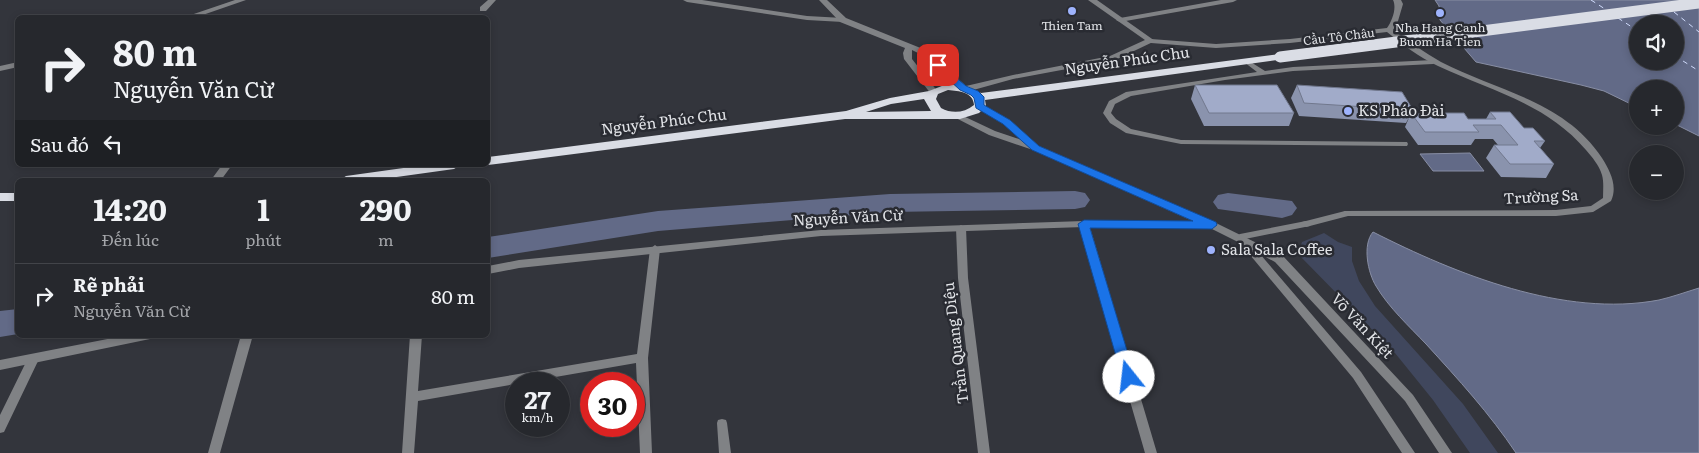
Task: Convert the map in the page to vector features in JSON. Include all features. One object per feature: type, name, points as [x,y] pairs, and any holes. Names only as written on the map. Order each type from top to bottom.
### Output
[{"type":"highway","name":"Cầu Tô Châu","points":[[1280,57],[1699,4]]},
{"type":"highway","name":"Nguyễn Phúc Chu","points":[[490,161],[844,115],[918,116],[972,113],[979,102],[1280,57]]},
{"type":"highway","name":"Nguyễn Phúc Chu","points":[[844,115],[873,105],[933,93],[947,87],[965,88]]},
{"type":"highway","points":[[965,88],[979,102]]},
{"type":"highway","points":[[933,93],[930,103],[933,108],[951,115]]},
{"type":"highway","points":[[360,178],[440,167]]},
{"type":"highway","points":[[0,197],[15,197]]},
{"type":"street","points":[[194,15],[242,0]]},
{"type":"street","points":[[483,9],[492,0]]},
{"type":"street","points":[[687,0],[807,18],[843,20],[925,53],[965,88],[1112,58],[1124,54],[1141,43],[1151,41],[1216,46],[1290,41],[1389,30],[1394,25],[1397,15],[1399,4],[1397,0]]},
{"type":"street","points":[[823,0],[843,20]]},
{"type":"street","points":[[1092,0],[1151,41]]},
{"type":"street","points":[[1120,20],[1209,2],[1233,0]]},
{"type":"street","name":"Trường Sa","points":[[1240,237],[1346,214],[1556,213],[1593,209],[1608,199],[1607,174],[1586,141],[1559,118],[1522,98],[1441,66],[1389,30]]},
{"type":"street","points":[[909,47],[908,59],[933,93]]},
{"type":"street","points":[[0,68],[15,65]]},
{"type":"street","name":"Võ Văn Kiệt","points":[[979,102],[1007,122],[1036,148]]},
{"type":"street","name":"Võ Văn Kiệt","points":[[951,115],[1008,139],[1036,148],[1240,237],[1279,259],[1409,398],[1446,453]]},
{"type":"street","points":[[217,178],[226,167]]},
{"type":"street","points":[[1084,224],[1151,453]]},
{"type":"street","name":"Nguyễn Văn Cừ","points":[[490,270],[519,264],[655,249],[821,234],[1084,224],[1212,225]]},
{"type":"street","name":"Trần Quang Diệu","points":[[961,228],[962,278],[984,453]]},
{"type":"street","name":"Võ Văn Kiệt","points":[[1240,237],[1358,375],[1409,453]]},
{"type":"street","points":[[646,453],[642,358],[655,249]]},
{"type":"street","points":[[0,364],[135,338]]},
{"type":"street","points":[[214,453],[246,338]]},
{"type":"street","points":[[408,453],[416,338]]},
{"type":"street","points":[[412,397],[642,358]]},
{"type":"street","points":[[0,428],[33,359]]},
{"type":"lane","points":[[1246,61],[1264,73]]},
{"type":"lane","points":[[1404,144],[1181,142],[1129,132],[1113,122],[1107,113],[1112,103],[1129,94],[1293,69],[1434,62]]},
{"type":"lane","points":[[722,423],[725,453]]},
{"type":"shaded area","points":[[1435,0],[1699,0],[1699,136],[1684,128],[1684,80],[1629,80],[1629,103],[1604,91],[1476,62],[1440,20],[1439,6]]},
{"type":"shaded area","points":[[1470,153],[1484,171],[1433,171],[1420,154]]},
{"type":"shaded area","points":[[1373,232],[1439,263],[1475,277],[1549,297],[1586,303],[1623,304],[1659,300],[1699,288],[1699,453],[1516,453],[1473,397],[1381,294],[1373,280],[1367,259],[1368,244]]},
{"type":"shaded area","points":[[1324,233],[1338,242],[1352,247],[1352,261],[1359,281],[1375,306],[1463,404],[1498,453],[1470,453],[1433,400],[1395,353],[1300,256],[1302,242]]},
{"type":"building","points":[[1195,85],[1277,85],[1294,113],[1209,113]]},
{"type":"building","points":[[1297,85],[1402,92],[1413,110],[1304,103]]},
{"type":"building","points":[[1490,112],[1510,112],[1524,128],[1533,128],[1545,141],[1534,141],[1554,164],[1510,164],[1494,145],[1518,145],[1501,125],[1473,125],[1479,132],[1425,132],[1411,113],[1464,113],[1468,119],[1496,119]]},
{"type":"waterway","points":[[490,248],[658,221],[890,203],[1075,200]]},
{"type":"waterway","points":[[1228,202],[1282,208]]},
{"type":"waterway","points":[[0,324],[15,322]]},
{"type":"ferry route","points":[[1591,0],[1605,9]]},
{"type":"ferry route","points":[[1674,12],[1699,32]]},
{"type":"ferry route","points":[[1618,18],[1629,25]]},
{"type":"ferry route","points":[[1684,62],[1699,71]]},
{"type":"place","name":"Thien Tam","points":[[1072,11]]},
{"type":"place","name":"Nha Hang Canh Buom Ha Tien","points":[[1440,13]]},
{"type":"place","name":"KS Pháo Đài","points":[[1348,111]]},
{"type":"place","name":"Sala Sala Coffee","points":[[1211,250]]},
{"type":"route","points":[[938,65],[963,88],[979,97],[980,106],[990,110],[1007,122],[1036,148],[1114,184],[1212,225],[1084,224],[1129,377]]}]
